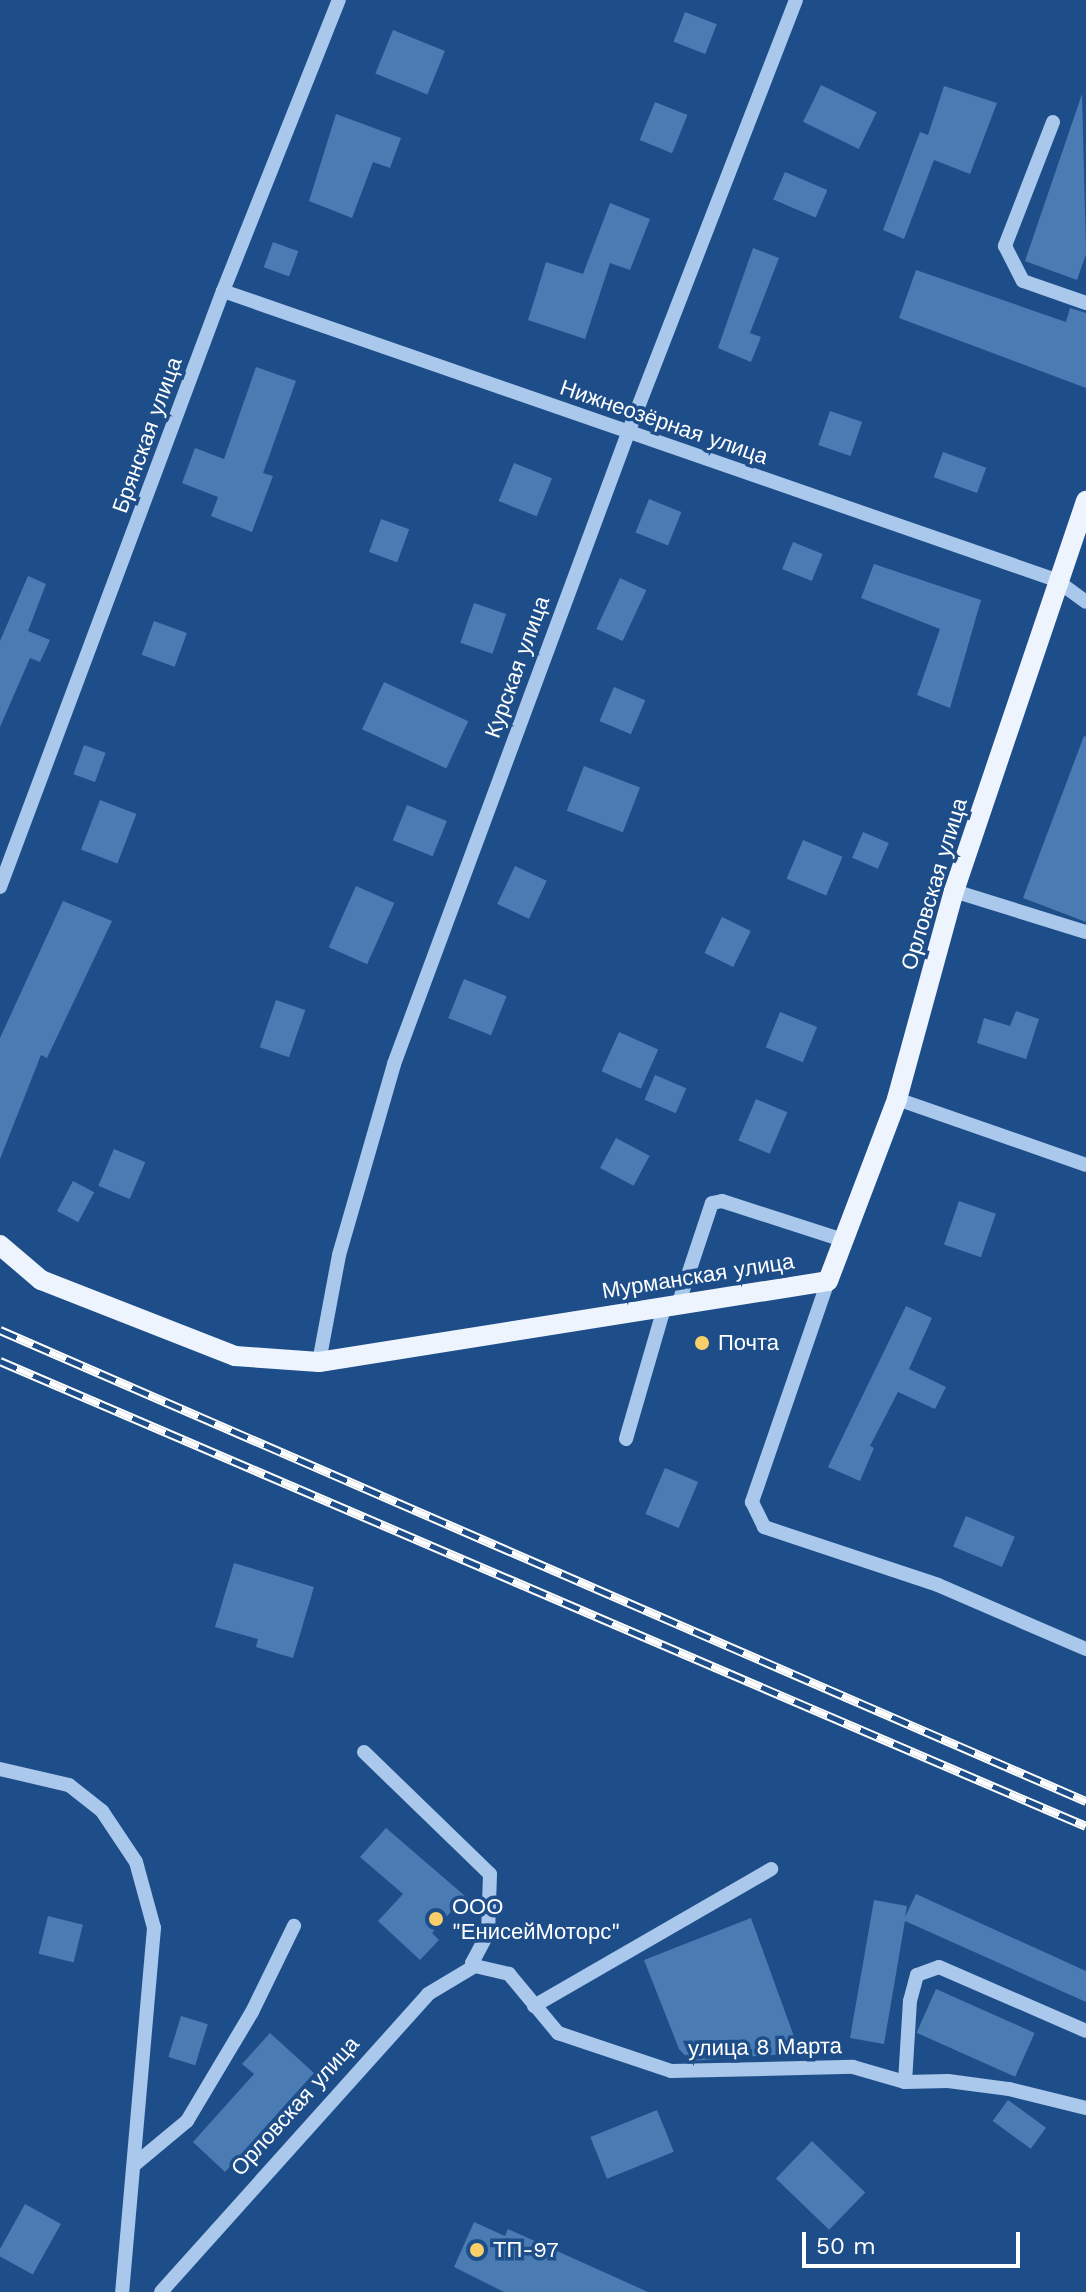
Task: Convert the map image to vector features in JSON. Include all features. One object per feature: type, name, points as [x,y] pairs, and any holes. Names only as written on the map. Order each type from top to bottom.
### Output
[{"type":"main road","name":"Орловская улица","points":[[828,1281],[897,1099],[954,891],[1056,580],[1086,501]]},
{"type":"main road","name":"Мурманская улица","points":[[0,1245],[41,1280],[235,1356],[319,1362],[672,1303],[828,1281]]},
{"type":"street","name":"Брянская улица","points":[[0,887],[223,291],[339,0]]},
{"type":"street","name":"Курская улица","points":[[319,1362],[339,1255],[394,1064],[628,433],[796,0]]},
{"type":"street","points":[[1053,122],[1005,246],[1023,281],[1086,303]]},
{"type":"street","name":"Нижнеозёрная улица","points":[[223,291],[1056,580],[1086,602]]},
{"type":"street","points":[[954,891],[1086,932]]},
{"type":"street","points":[[897,1099],[1086,1165]]},
{"type":"street","points":[[626,1439],[672,1303],[712,1203],[722,1201],[843,1240]]},
{"type":"street","name":"Мурманская улица","points":[[828,1281],[752,1502],[764,1527],[938,1585],[1086,1649]]},
{"type":"street","points":[[364,1752],[490,1874],[488,1933],[475,1966]]},
{"type":"street","points":[[0,1769],[69,1785],[102,1811],[136,1862],[154,1928],[122,2292]]},
{"type":"street","points":[[534,2006],[771,1869]]},
{"type":"street","points":[[134,2165],[187,2121],[252,2012],[294,1926]]},
{"type":"street","name":"улица 8 Марта","points":[[475,1966],[509,1974],[558,2033],[581,2044],[671,2071],[853,2067],[905,2082],[948,2081],[1009,2089],[1086,2108]]},
{"type":"street","name":"Орловская улица","points":[[161,2292],[428,1994],[475,1966]]},
{"type":"street","points":[[905,2082],[917,1975],[939,1967],[1086,2031]]},
{"type":"building","points":[[685,12],[717,24],[705,54],[674,42]]},
{"type":"building","points":[[393,30],[445,51],[427,95],[375,74]]},
{"type":"building","points":[[821,85],[877,112],[859,149],[803,122]]},
{"type":"building","points":[[944,86],[997,103],[970,174],[934,160],[904,239],[883,230],[920,132],[928,135]]},
{"type":"building","points":[[1082,94],[1086,254],[1077,280],[1025,261]]},
{"type":"building","points":[[655,102],[687,115],[672,153],[640,140]]},
{"type":"building","points":[[336,114],[401,138],[390,168],[373,162],[352,218],[309,201]]},
{"type":"building","points":[[785,172],[827,190],[816,218],[773,200]]},
{"type":"building","points":[[610,203],[650,219],[630,270],[610,263],[585,339],[528,320],[546,262],[583,274]]},
{"type":"building","points":[[273,242],[298,251],[289,277],[264,267]]},
{"type":"building","points":[[753,248],[779,258],[750,333],[761,337],[751,362],[718,348]]},
{"type":"building","points":[[916,270],[1066,322],[1070,308],[1086,313],[1086,388],[899,318]]},
{"type":"building","points":[[256,367],[296,381],[263,473],[273,476],[252,532],[211,516],[218,497],[182,483],[195,448],[224,459]]},
{"type":"building","points":[[830,411],[862,422],[850,456],[818,445]]},
{"type":"building","points":[[943,452],[986,468],[977,493],[934,477]]},
{"type":"building","points":[[514,463],[552,478],[537,516],[499,501]]},
{"type":"building","points":[[649,499],[681,512],[668,545],[636,532]]},
{"type":"building","points":[[381,519],[409,529],[397,562],[369,552]]},
{"type":"building","points":[[793,542],[823,554],[812,581],[782,569]]},
{"type":"building","points":[[874,564],[981,600],[950,708],[917,695],[940,629],[861,598]]},
{"type":"building","points":[[28,576],[46,584],[28,631],[50,640],[40,662],[30,658],[0,727],[0,641]]},
{"type":"building","points":[[620,578],[646,590],[623,641],[596,629]]},
{"type":"building","points":[[474,603],[506,614],[492,654],[460,643]]},
{"type":"building","points":[[154,621],[187,633],[175,667],[142,655]]},
{"type":"building","points":[[384,682],[468,721],[446,768],[362,729]]},
{"type":"building","points":[[614,687],[645,700],[631,734],[600,721]]},
{"type":"building","points":[[1086,737],[1086,922],[1023,898]]},
{"type":"building","points":[[84,745],[106,753],[95,782],[73,774]]},
{"type":"building","points":[[584,766],[640,788],[623,832],[567,811]]},
{"type":"building","points":[[100,800],[136,814],[117,863],[81,849]]},
{"type":"building","points":[[407,805],[447,821],[433,856],[393,840]]},
{"type":"building","points":[[863,832],[889,843],[878,869],[852,858]]},
{"type":"building","points":[[803,840],[843,857],[826,895],[787,879]]},
{"type":"building","points":[[515,866],[547,881],[529,919],[497,904]]},
{"type":"building","points":[[356,886],[394,903],[367,964],[329,947]]},
{"type":"building","points":[[63,901],[112,921],[47,1058],[41,1055],[0,1159],[0,1038]]},
{"type":"building","points":[[722,917],[751,931],[733,967],[704,953]]},
{"type":"building","points":[[464,979],[507,996],[491,1035],[448,1018]]},
{"type":"building","points":[[276,1000],[305,1010],[289,1057],[260,1047]]},
{"type":"building","points":[[1016,1011],[1039,1019],[1026,1059],[977,1043],[984,1018],[1010,1026]]},
{"type":"building","points":[[780,1012],[817,1027],[803,1062],[766,1047]]},
{"type":"building","points":[[619,1032],[658,1049],[641,1089],[602,1071]]},
{"type":"building","points":[[655,1075],[686,1088],[676,1113],[644,1100]]},
{"type":"building","points":[[756,1099],[787,1112],[770,1154],[738,1140]]},
{"type":"building","points":[[616,1138],[650,1156],[634,1186],[600,1168]]},
{"type":"building","points":[[114,1149],[145,1162],[130,1199],[98,1186]]},
{"type":"building","points":[[73,1181],[94,1192],[78,1222],[57,1211]]},
{"type":"building","points":[[959,1201],[996,1214],[981,1257],[944,1244]]},
{"type":"building","points":[[906,1306],[932,1318],[909,1369],[946,1387],[935,1409],[898,1392],[870,1446],[874,1448],[860,1481],[828,1467]]},
{"type":"building","points":[[665,1468],[698,1482],[679,1528],[645,1514]]},
{"type":"building","points":[[966,1516],[1015,1537],[1002,1567],[953,1546]]},
{"type":"building","points":[[234,1563],[314,1587],[293,1658],[256,1647],[258,1639],[215,1627]]},
{"type":"building","points":[[386,1828],[465,1896],[432,1933],[439,1940],[420,1960],[378,1921],[403,1894],[360,1857]]},
{"type":"building","points":[[916,1894],[1086,1971],[1086,2002],[905,1921],[884,2044],[850,2038],[874,1900],[907,1906],[905,1917]]},
{"type":"building","points":[[48,1916],[83,1925],[73,1963],[39,1954]]},
{"type":"building","points":[[751,1918],[800,2053],[690,2061],[679,2049],[644,1960]]},
{"type":"building","points":[[936,1989],[1035,2033],[1015,2077],[916,2033]]},
{"type":"building","points":[[181,2016],[208,2024],[195,2065],[168,2057]]},
{"type":"building","points":[[270,2033],[314,2073],[225,2172],[193,2142],[254,2074],[242,2064]]},
{"type":"building","points":[[1008,2100],[1046,2128],[1031,2149],[993,2121]]},
{"type":"building","points":[[657,2110],[674,2152],[607,2179],[590,2137]]},
{"type":"building","points":[[812,2141],[865,2192],[829,2230],[776,2178]]},
{"type":"building","points":[[25,2204],[61,2224],[33,2275],[0,2256],[0,2249]]},
{"type":"building","points":[[474,2222],[505,2236],[508,2229],[648,2292],[504,2292],[454,2267]]},
{"type":"railway","points":[[0,1330],[1086,1801]]},
{"type":"railway","points":[[0,1361],[1086,1826]]},
{"type":"place","name":"Почта","points":[[702,1343]]},
{"type":"place","name":"ООО \"ЕнисейМоторс\"","points":[[436,1919]]},
{"type":"place","name":"ТП-97","points":[[477,2250]]}]
